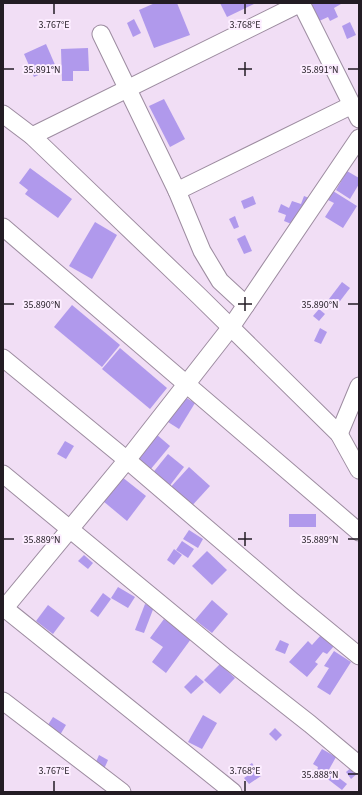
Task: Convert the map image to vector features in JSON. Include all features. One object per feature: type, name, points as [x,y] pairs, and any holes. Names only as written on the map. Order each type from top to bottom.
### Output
[{"type":"street","points":[[32,136],[301,3],[356,112],[177,191]]},
{"type":"street","points":[[101,34],[177,191],[202,251],[220,281],[246,305]]},
{"type":"street","points":[[3,114],[32,136],[231,327],[339,434],[359,470]]},
{"type":"street","points":[[233,792],[4,609],[127,460],[231,327],[359,138]]},
{"type":"street","points":[[3,227],[359,532]]},
{"type":"street","points":[[3,358],[127,460],[292,601],[359,656]]},
{"type":"street","points":[[339,434],[359,386]]},
{"type":"street","points":[[3,474],[359,765]]},
{"type":"street","points":[[3,701],[122,792]]},
{"type":"building","points":[[155,3],[177,3],[190,35],[154,48],[139,10]]},
{"type":"building","points":[[220,3],[256,3],[227,17]]},
{"type":"building","points":[[315,3],[341,3],[334,8],[338,17],[330,21],[328,17],[317,22],[309,6]]},
{"type":"building","points":[[134,19],[141,33],[133,37],[127,23]]},
{"type":"building","points":[[350,22],[356,35],[347,39],[342,26]]},
{"type":"building","points":[[46,44],[56,67],[34,77],[24,54]]},
{"type":"building","points":[[88,48],[89,71],[73,71],[73,81],[62,81],[61,49]]},
{"type":"building","points":[[164,99],[185,139],[170,147],[149,106]]},
{"type":"building","points":[[30,168],[72,199],[58,218],[25,194],[28,190],[19,183]]},
{"type":"building","points":[[347,171],[359,178],[359,184],[350,199],[336,190]]},
{"type":"building","points":[[333,191],[357,206],[343,228],[325,217],[334,203],[328,200]]},
{"type":"building","points":[[253,196],[256,204],[244,209],[241,201]]},
{"type":"building","points":[[304,196],[309,198],[299,227],[284,221],[286,215],[278,212],[281,204],[289,208],[292,201],[301,204]]},
{"type":"building","points":[[235,216],[239,227],[234,229],[229,219]]},
{"type":"building","points":[[95,222],[117,235],[92,279],[69,266]]},
{"type":"building","points":[[245,235],[252,251],[244,254],[237,239]]},
{"type":"building","points":[[342,282],[350,288],[337,305],[329,299]]},
{"type":"building","points":[[72,305],[120,345],[102,367],[54,327]]},
{"type":"building","points":[[319,309],[325,314],[319,321],[313,316]]},
{"type":"building","points":[[320,328],[327,332],[321,344],[314,341]]},
{"type":"building","points":[[120,348],[167,388],[150,409],[102,369]]},
{"type":"building","points":[[183,396],[195,403],[179,429],[168,422]]},
{"type":"building","points":[[156,434],[170,446],[150,470],[136,458]]},
{"type":"building","points":[[65,441],[74,446],[66,459],[57,454]]},
{"type":"building","points":[[168,454],[184,467],[168,488],[151,475]]},
{"type":"building","points":[[189,467],[210,486],[189,509],[168,490]]},
{"type":"building","points":[[122,477],[146,496],[127,521],[103,501]]},
{"type":"building","points":[[289,514],[316,514],[316,527],[289,527]]},
{"type":"building","points":[[189,530],[203,539],[198,548],[183,539]]},
{"type":"building","points":[[182,541],[194,549],[188,558],[176,550]]},
{"type":"building","points":[[174,549],[182,555],[174,565],[167,560]]},
{"type":"building","points":[[207,551],[227,570],[212,585],[192,566]]},
{"type":"building","points":[[84,555],[93,563],[88,569],[78,561]]},
{"type":"building","points":[[118,587],[135,597],[128,608],[111,598]]},
{"type":"building","points":[[103,593],[111,599],[98,617],[90,611]]},
{"type":"building","points":[[212,600],[228,614],[212,633],[195,620]]},
{"type":"building","points":[[145,604],[154,607],[144,633],[135,630]]},
{"type":"building","points":[[48,605],[65,618],[53,634],[36,621]]},
{"type":"building","points":[[164,619],[191,639],[166,673],[152,662],[163,647],[150,638]]},
{"type":"building","points":[[321,635],[334,646],[327,654],[323,652],[315,662],[318,664],[307,677],[289,662],[308,641],[312,645]]},
{"type":"building","points":[[280,640],[289,644],[285,654],[275,650]]},
{"type":"building","points":[[334,651],[351,662],[330,695],[317,687],[329,668],[324,666]]},
{"type":"building","points":[[220,664],[235,678],[220,694],[204,680]]},
{"type":"building","points":[[196,675],[204,682],[191,694],[184,687]]},
{"type":"building","points":[[203,715],[217,723],[202,749],[188,742]]},
{"type":"building","points":[[53,717],[66,725],[60,735],[46,728]]},
{"type":"building","points":[[275,728],[282,735],[276,741],[269,734]]},
{"type":"building","points":[[322,749],[336,757],[326,775],[317,770],[318,767],[313,764]]},
{"type":"building","points":[[99,755],[108,760],[104,769],[95,764]]},
{"type":"building","points":[[252,763],[261,776],[249,784],[244,778],[250,774],[245,768]]},
{"type":"building","points":[[352,767],[358,773],[351,779],[346,772]]},
{"type":"building","points":[[330,771],[347,784],[342,790],[325,777]]}]
